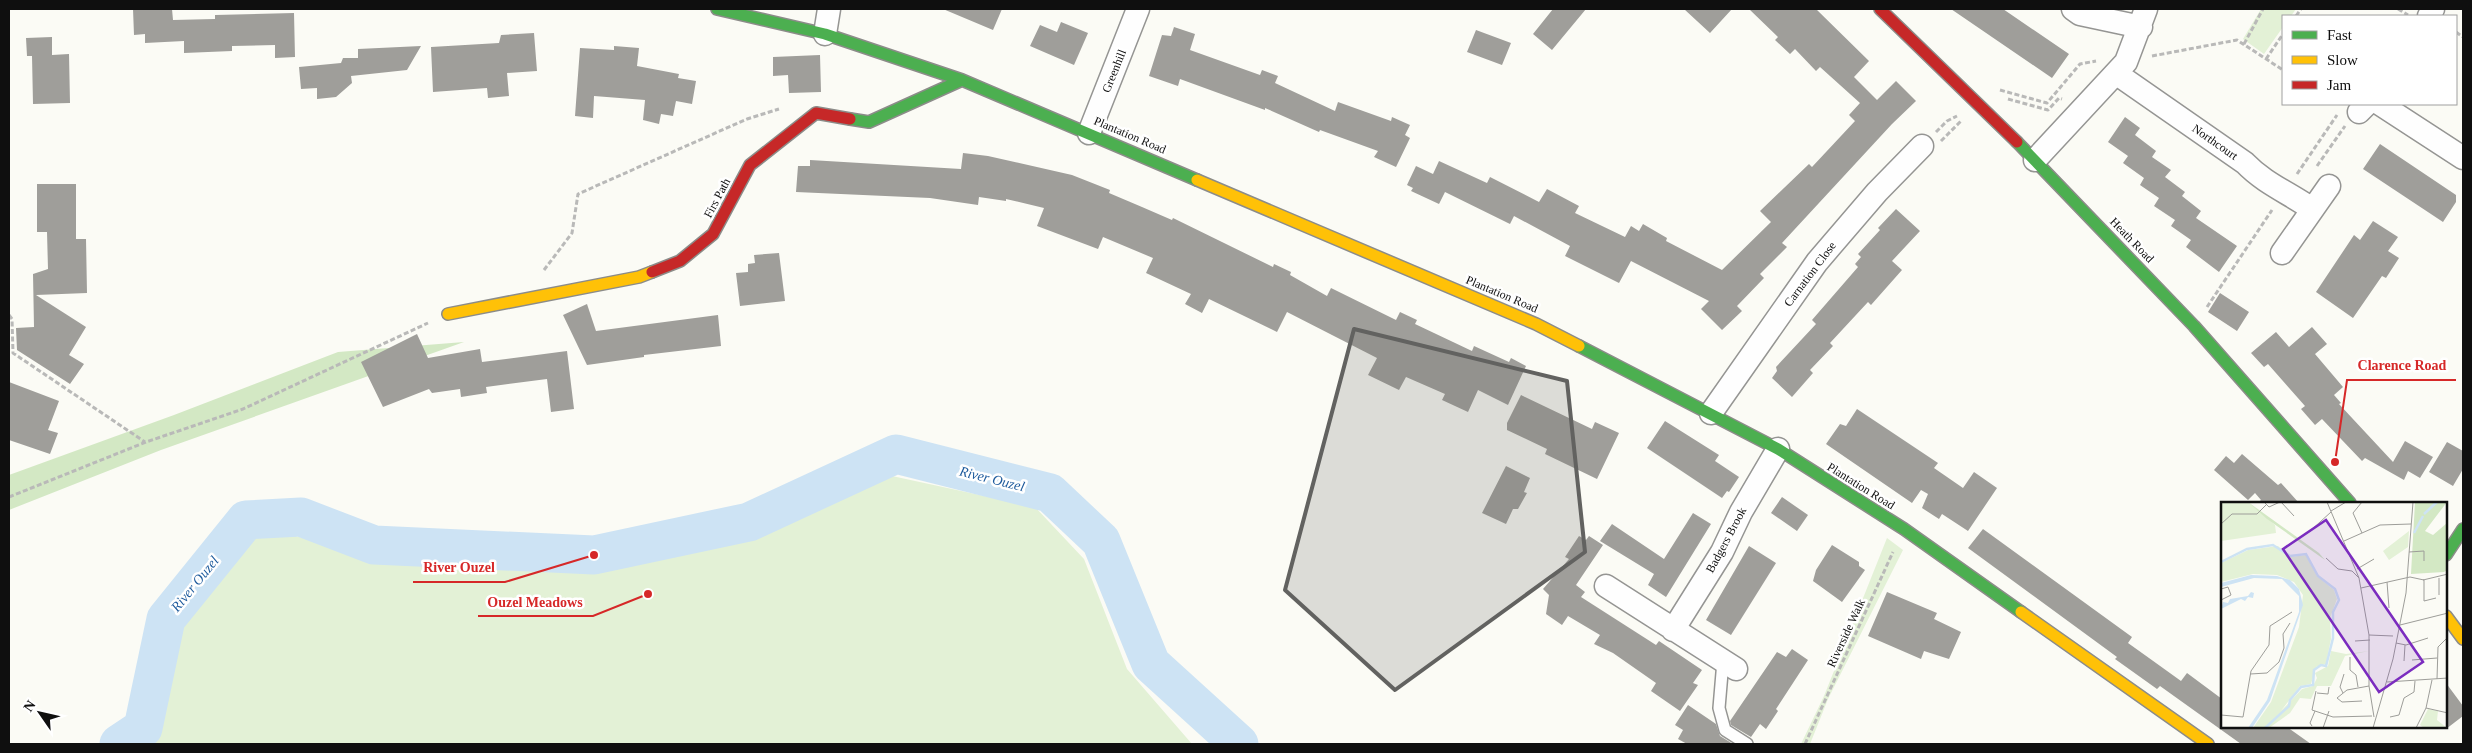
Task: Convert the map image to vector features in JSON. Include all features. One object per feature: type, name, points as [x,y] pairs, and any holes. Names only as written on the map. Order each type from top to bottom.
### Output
[{"type":"street","name":"Plantation Road","points":[[717,9],[825,34],[962,80],[1536,324],[1711,413],[1778,450],[1904,529],[2208,744]]},
{"type":"street","points":[[825,34],[829,9]]},
{"type":"street","name":"Greenhill","points":[[1089,133],[1138,9]]},
{"type":"street","name":"Heath Road","points":[[1880,9],[2035,160],[2194,326],[2349,502]]},
{"type":"street","points":[[2035,160],[2122,68],[2143,18],[2080,14],[2073,9]]},
{"type":"street","name":"Northcourt","points":[[2122,68],[2245,162],[2260,178],[2285,191],[2312,209]]},
{"type":"street","name":"Firs Path","points":[[448,314],[639,277],[680,261],[713,234],[750,165],[816,113],[869,122],[962,80]]},
{"type":"street","points":[[2382,105],[2463,158]]},
{"type":"street","name":"Carnation Close","points":[[1711,413],[1816,262],[1877,192],[1922,146]]},
{"type":"street","points":[[2282,253],[2312,209],[2322,177]]},
{"type":"street","name":"Badgers Brook","points":[[1673,630],[1722,552],[1741,512],[1778,450]]},
{"type":"street","points":[[2447,554],[2452,550],[2463,529]]},
{"type":"street","points":[[1606,586],[1730,665]]},
{"type":"street","points":[[2447,617],[2463,640]]},
{"type":"lane","points":[[1730,665],[1719,708],[1725,730],[1747,744]]},
{"type":"path","points":[[2244,44],[2263,9]]},
{"type":"path","points":[[2266,58],[2282,35]]},
{"type":"path","points":[[1995,88],[2047,103],[2080,64],[2109,59],[2122,68],[2237,40],[2282,69]]},
{"type":"path","points":[[2005,98],[2048,110],[2059,98],[2088,105]]},
{"type":"path","points":[[2194,326],[2285,191],[2356,108]]},
{"type":"path","points":[[2322,177],[2356,108]]},
{"type":"path","points":[[542,273],[572,233],[578,194],[747,119],[780,109]]},
{"type":"path","points":[[1922,146],[1947,121],[1956,116],[1966,116]]},
{"type":"path","points":[[9,497],[146,442],[243,409],[448,314]]},
{"type":"path","points":[[9,315],[12,319],[13,353],[146,442]]},
{"type":"path","name":"Riverside Walk","points":[[1805,744],[1904,529]]},
{"type":"highlighted area","points":[[1354,329],[1567,381],[1585,552],[1395,690],[1285,590]]},
{"type":"green space","points":[[2261,9],[2296,9],[2292,15],[2282,15],[2282,28],[2264,54],[2243,39]]},
{"type":"green space","points":[[464,342],[161,450],[9,510],[9,475],[174,415],[338,352]]},
{"type":"green space","points":[[892,476],[1035,507],[1084,559],[1127,669],[1192,744],[131,744],[151,732],[174,623],[254,526],[415,565],[596,566],[749,532]]},
{"type":"green space","points":[[1887,538],[1903,550],[1828,699],[1810,744],[1801,744],[1824,696]]},
{"type":"building","points":[[133,9],[172,9],[173,20],[215,19],[215,15],[294,13],[295,57],[275,58],[275,45],[232,46],[232,51],[184,53],[184,41],[145,43],[145,34],[134,35]]},
{"type":"building","points":[[943,9],[1002,9],[993,30]]},
{"type":"building","points":[[1553,9],[1586,9],[1552,50],[1533,34]]},
{"type":"building","points":[[1684,9],[1732,9],[1710,33]]},
{"type":"building","points":[[1749,9],[1816,9],[1869,61],[1854,77],[1877,100],[1896,81],[1916,101],[1892,124],[1782,243],[1787,247],[1760,274],[1764,278],[1737,306],[1742,311],[1722,330],[1701,309],[1709,301],[1631,261],[1619,283],[1565,256],[1570,246],[1514,216],[1510,224],[1445,192],[1439,204],[1411,191],[1413,188],[1407,185],[1416,166],[1433,174],[1439,161],[1487,183],[1490,177],[1539,202],[1547,189],[1579,206],[1575,213],[1625,237],[1631,226],[1639,231],[1643,224],[1667,238],[1666,241],[1722,270],[1771,222],[1760,211],[1809,164],[1812,167],[1855,121],[1849,115],[1860,103],[1820,67],[1816,71],[1795,49],[1790,54],[1775,40],[1778,37]]},
{"type":"building","points":[[1951,9],[2003,9],[2069,54],[2052,78]]},
{"type":"building","points":[[1061,22],[1088,33],[1074,65],[1030,46],[1040,25],[1057,32]]},
{"type":"building","points":[[1174,27],[1195,34],[1190,50],[1260,75],[1262,70],[1278,76],[1275,83],[1335,111],[1338,102],[1391,121],[1392,117],[1410,125],[1405,135],[1410,138],[1396,167],[1374,157],[1378,151],[1320,130],[1319,132],[1265,108],[1265,110],[1180,79],[1178,86],[1149,76],[1162,35],[1171,36]]},
{"type":"building","points":[[1476,30],[1511,43],[1502,65],[1467,52]]},
{"type":"building","points":[[534,33],[537,71],[507,73],[509,96],[488,98],[487,88],[433,92],[431,47],[499,43],[501,35]]},
{"type":"building","points":[[52,37],[52,55],[69,54],[70,103],[33,104],[32,56],[27,56],[26,38]]},
{"type":"building","points":[[421,46],[407,70],[351,76],[352,83],[336,97],[317,99],[317,88],[301,89],[299,67],[341,63],[343,58],[358,58],[358,49]]},
{"type":"building","points":[[614,46],[639,48],[637,66],[679,74],[678,78],[696,81],[692,104],[676,101],[673,116],[661,114],[659,124],[643,120],[645,100],[594,96],[593,118],[575,116],[580,48],[614,50]]},
{"type":"building","points":[[820,55],[821,92],[789,93],[788,75],[773,76],[773,57]]},
{"type":"building","points":[[2125,117],[2140,128],[2135,135],[2156,151],[2152,157],[2171,170],[2165,177],[2185,192],[2182,196],[2201,211],[2196,218],[2237,246],[2219,272],[2186,247],[2191,240],[2171,226],[2175,220],[2154,206],[2159,198],[2140,185],[2144,178],[2123,163],[2128,156],[2108,142]]},
{"type":"building","points":[[2380,144],[2456,195],[2456,202],[2443,222],[2363,169]]},
{"type":"building","points":[[963,153],[988,156],[1072,175],[1110,190],[1109,193],[1172,220],[1173,218],[1273,267],[1274,264],[1291,272],[1290,275],[1327,296],[1331,288],[1396,320],[1400,312],[1417,320],[1415,324],[1472,351],[1474,346],[1509,362],[1511,358],[1526,366],[1508,405],[1478,390],[1468,412],[1442,400],[1445,394],[1406,377],[1399,390],[1368,375],[1377,358],[1287,312],[1277,332],[1209,299],[1202,313],[1185,304],[1191,294],[1146,273],[1153,258],[1103,237],[1098,249],[1037,226],[1044,208],[1006,199],[1006,201],[979,197],[978,205],[930,198],[796,192],[798,166],[810,166],[810,160],[961,169]]},
{"type":"building","points":[[37,184],[76,184],[76,239],[86,239],[87,293],[36,295],[86,327],[69,355],[84,364],[70,384],[17,350],[16,328],[34,327],[33,274],[48,269],[47,232],[37,232]]},
{"type":"building","points":[[1896,209],[1920,231],[1892,261],[1902,270],[1871,305],[1868,302],[1830,343],[1833,346],[1810,370],[1813,373],[1792,397],[1772,378],[1777,371],[1776,367],[1816,324],[1812,320],[1858,267],[1855,264],[1861,257],[1858,254]]},
{"type":"building","points":[[2373,221],[2398,237],[2388,251],[2399,258],[2386,278],[2382,276],[2353,318],[2316,292],[2354,235],[2360,240]]},
{"type":"building","points":[[779,253],[785,301],[740,306],[736,273],[748,272],[748,264],[755,263],[754,255]]},
{"type":"building","points":[[2220,293],[2249,312],[2237,331],[2208,312]]},
{"type":"building","points":[[587,304],[596,331],[718,315],[721,346],[644,355],[644,357],[587,365],[563,315]]},
{"type":"building","points":[[2312,327],[2327,344],[2315,354],[2343,387],[2334,395],[2341,403],[2339,404],[2393,462],[2405,441],[2433,457],[2420,478],[2408,471],[2404,480],[2365,458],[2362,461],[2322,419],[2315,425],[2301,409],[2305,406],[2268,364],[2264,367],[2251,353],[2276,332],[2289,347]]},
{"type":"building","points":[[417,334],[428,358],[480,349],[482,362],[567,351],[574,409],[551,412],[547,379],[486,387],[487,393],[461,397],[460,389],[432,393],[429,389],[383,407],[361,362]]},
{"type":"building","points":[[9,382],[59,401],[48,430],[58,433],[50,454],[9,440]]},
{"type":"building","points":[[1521,395],[1592,429],[1595,422],[1619,433],[1597,479],[1545,454],[1547,449],[1507,430],[1507,423]]},
{"type":"building","points":[[1857,409],[1938,463],[1934,468],[1963,488],[1974,472],[1997,488],[1968,531],[1942,514],[1939,519],[1922,508],[1928,494],[1921,490],[1912,503],[1826,444],[1840,424],[1846,426]]},
{"type":"building","points":[[1665,421],[1719,455],[1715,461],[1739,477],[1729,492],[1727,491],[1722,498],[1647,448]]},
{"type":"building","points":[[2447,442],[2463,451],[2463,469],[2453,486],[2429,472]]},
{"type":"building","points":[[2242,454],[2278,485],[2281,483],[2298,502],[2258,502],[2261,500],[2255,493],[2248,500],[2214,470],[2226,456],[2234,463]]},
{"type":"building","points":[[1506,466],[1530,478],[1524,492],[1527,493],[1518,509],[1513,509],[1506,524],[1482,513]]},
{"type":"building","points":[[1782,497],[1808,515],[1797,531],[1771,513]]},
{"type":"building","points":[[1693,513],[1711,524],[1666,597],[1648,585],[1654,574],[1600,541],[1612,524],[1664,559]]},
{"type":"building","points":[[1983,529],[2132,637],[2128,643],[2181,681],[2187,673],[2221,698],[2221,728],[2288,728],[2311,744],[2241,744],[2160,686],[2157,689],[2115,659],[2117,657],[1968,548]]},
{"type":"building","points":[[1579,536],[1586,540],[1589,536],[1603,545],[1576,585],[1585,592],[1581,597],[1656,645],[1659,641],[1702,670],[1693,683],[1698,685],[1680,711],[1651,691],[1656,683],[1613,653],[1594,644],[1600,635],[1568,616],[1562,625],[1546,614],[1549,595],[1543,589],[1569,559],[1565,557]]},
{"type":"building","points":[[1832,545],[1859,562],[1859,566],[1865,570],[1842,602],[1813,581],[1816,570]]},
{"type":"building","points":[[1749,546],[1776,563],[1731,635],[1706,620]]},
{"type":"building","points":[[1887,592],[1937,613],[1934,619],[1961,632],[1949,659],[1924,651],[1921,659],[1868,636]]},
{"type":"building","points":[[1792,649],[1808,660],[1776,709],[1778,711],[1766,729],[1760,724],[1751,737],[1731,725],[1730,721],[1777,652],[1786,657]]},
{"type":"building","points":[[2447,684],[2463,706],[2463,716],[2446,729]]},
{"type":"building","points":[[1688,705],[1716,724],[1720,736],[1733,744],[1687,744],[1678,739],[1683,730],[1675,725]]},
{"type":"waterway","name":"River Ouzel","points":[[119,744],[143,728],[166,619],[246,520],[301,517],[374,545],[594,555],[749,522],[896,454],[1050,493],[1101,541],[1151,664],[1239,744]]},
{"type":"traffic: fast","points":[[717,9],[825,34],[962,80],[1197,180]]},
{"type":"traffic: fast","points":[[850,119],[869,122],[962,80]]},
{"type":"traffic: fast","points":[[2017,142],[2194,326],[2349,502]]},
{"type":"traffic: fast","points":[[1579,346],[1778,449],[1904,529],[2021,612]]},
{"type":"traffic: fast","points":[[2447,553],[2463,529]]},
{"type":"traffic: slow","points":[[1197,180],[1536,324],[1579,346]]},
{"type":"traffic: slow","points":[[448,314],[639,277],[652,272]]},
{"type":"traffic: slow","points":[[2021,612],[2208,744]]},
{"type":"traffic: slow","points":[[2447,617],[2463,639]]},
{"type":"traffic: jam","points":[[1880,9],[2017,142]]},
{"type":"traffic: jam","points":[[652,272],[680,261],[713,234],[750,165],[816,113],[850,119]]},
{"type":"place","name":"Clarence Road","points":[[2335,462]]},
{"type":"place","name":"River Ouzel","points":[[594,555]]},
{"type":"place","name":"Ouzel Meadows","points":[[648,594]]}]
